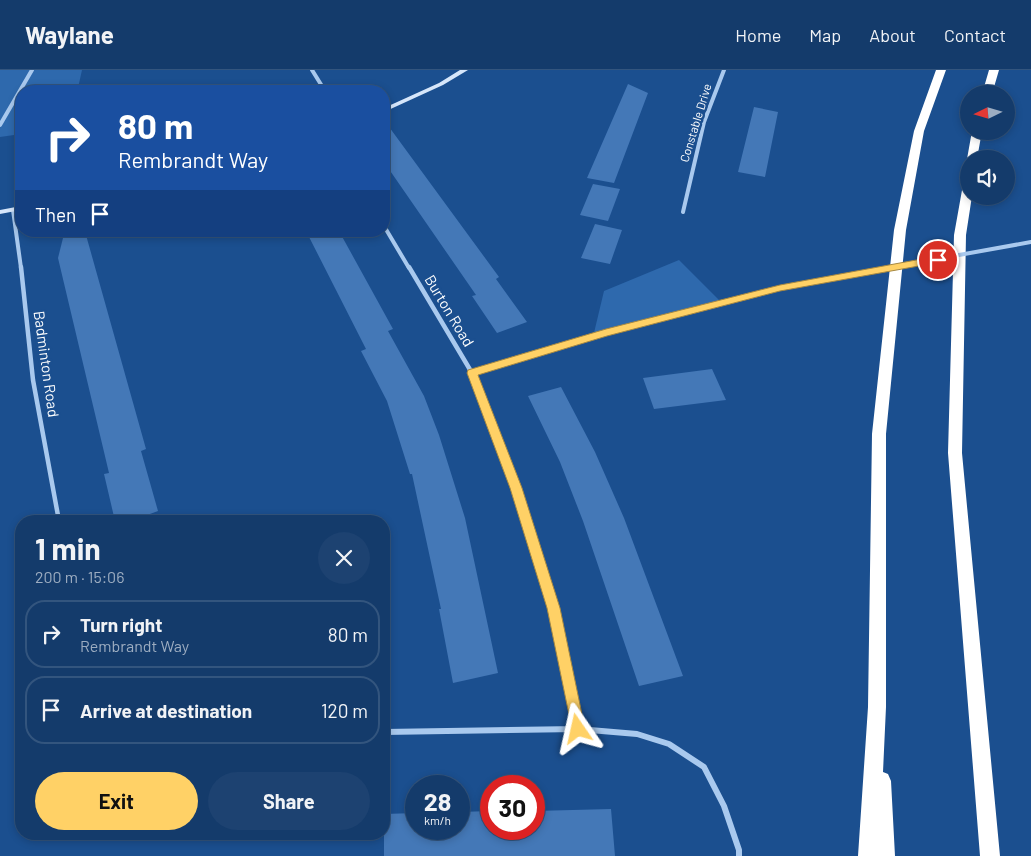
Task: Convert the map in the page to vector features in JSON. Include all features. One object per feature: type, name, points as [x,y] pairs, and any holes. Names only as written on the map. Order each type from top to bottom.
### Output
[{"type":"highway","points":[[868,856],[877,707],[878,434],[900,230],[919,131],[941,70]]},
{"type":"highway","points":[[990,85],[994,70]]},
{"type":"highway","points":[[965,205],[960,235],[955,453],[990,856]]},
{"type":"highway","points":[[877,707],[885,856]]},
{"type":"street","points":[[23,85],[32,70]]},
{"type":"street","points":[[312,70],[321,85]]},
{"type":"street","points":[[390,107],[442,84],[465,70]]},
{"type":"street","name":"Constable Drive","points":[[684,212],[696,149],[724,70]]},
{"type":"street","points":[[0,125],[15,99]]},
{"type":"street","points":[[0,212],[15,209]]},
{"type":"street","name":"Burton Road","points":[[390,236],[472,373],[516,488],[554,608],[578,729]]},
{"type":"street","name":"Badminton Road","points":[[19,237],[33,380],[58,515]]},
{"type":"street","points":[[472,373],[606,333],[780,288],[1031,242]]},
{"type":"street","points":[[390,732],[578,729],[637,734],[669,744],[704,767],[724,806],[739,850],[739,856]]},
{"type":"shaded area","points":[[0,70],[82,70],[79,85],[15,85],[15,135],[0,137]]},
{"type":"shaded area","points":[[679,260],[722,303],[593,337],[604,291]]},
{"type":"building","points":[[628,84],[648,93],[614,183],[587,178]]},
{"type":"building","points":[[754,107],[778,112],[765,177],[738,172]]},
{"type":"building","points":[[390,128],[499,277],[496,279],[527,322],[497,333],[472,296],[476,295],[390,171]]},
{"type":"building","points":[[593,184],[620,189],[608,221],[580,215]]},
{"type":"building","points":[[595,224],[622,230],[610,264],[581,258]]},
{"type":"building","points":[[87,237],[146,449],[141,451],[158,511],[147,515],[114,515],[104,474],[109,473],[58,258],[63,238]]},
{"type":"building","points":[[309,237],[342,237],[393,329],[388,331],[424,396],[439,435],[465,518],[498,673],[453,683],[439,609],[441,609],[412,474],[410,474],[387,401],[361,351],[366,349]]},
{"type":"building","points":[[712,369],[726,400],[654,409],[643,378]]},
{"type":"building","points":[[561,387],[595,452],[624,518],[683,676],[639,686],[583,521],[560,462],[528,396]]},
{"type":"building","points":[[611,809],[615,856],[384,856],[384,840],[390,840],[390,814],[405,813],[405,840],[470,840],[470,812],[480,811],[480,840],[545,840],[545,811]]},
{"type":"route","points":[[578,729],[554,608],[516,488],[472,373],[606,333],[780,288],[938,260]]}]
